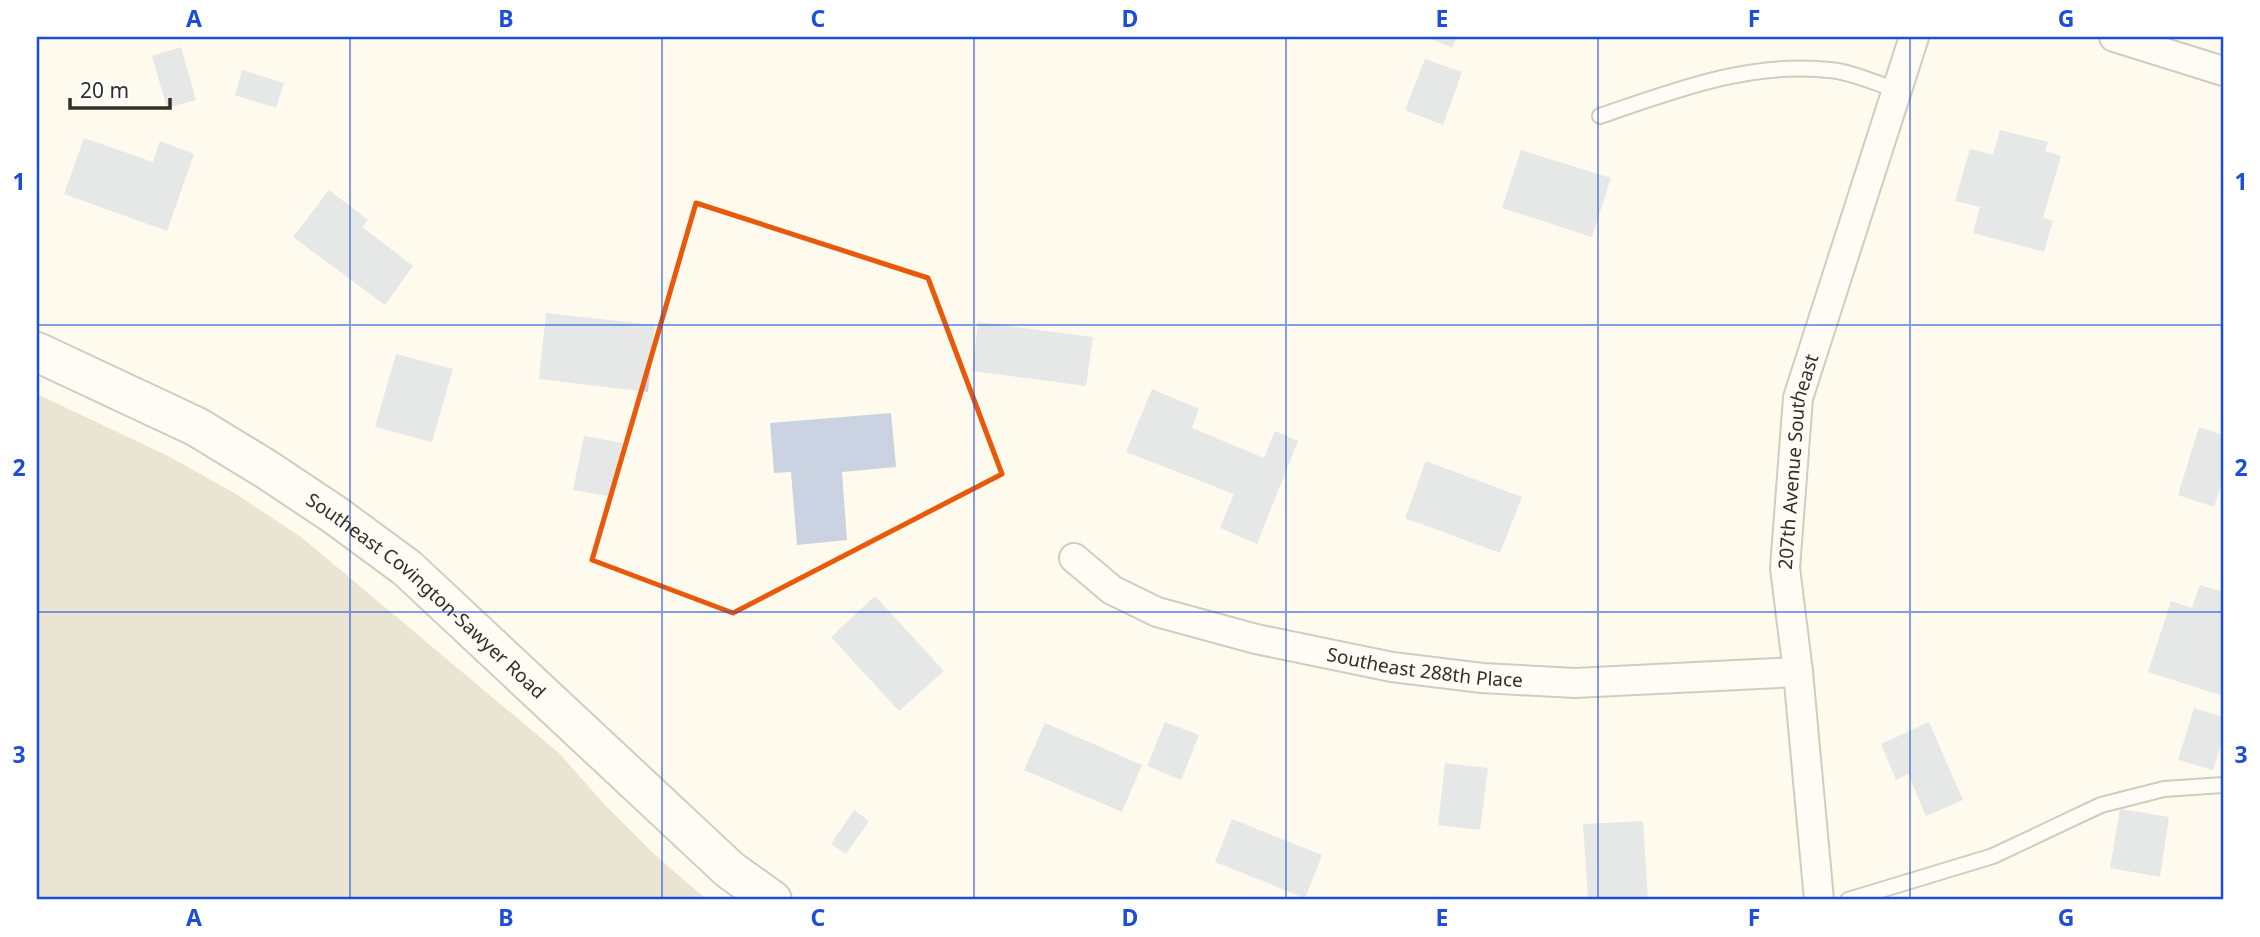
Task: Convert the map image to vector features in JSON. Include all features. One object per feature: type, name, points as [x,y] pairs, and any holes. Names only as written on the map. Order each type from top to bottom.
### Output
[{"type":"street","name":"207th Avenue Southeast","points":[[1819,900],[1798,672],[1785,568],[1798,398],[1914,37]]},
{"type":"street","points":[[2114,37],[2223,71]]},
{"type":"street","name":"Southeast Covington-Sawyer Road","points":[[37,352],[197,428],[266,469],[335,515],[407,568],[730,870],[772,900]]},
{"type":"street","name":"Southeast 288th Place","points":[[1074,558],[1112,590],[1157,612],[1256,639],[1392,667],[1482,678],[1576,684],[1798,672]]},
{"type":"lane","points":[[1600,116],[1689,85],[1771,69],[1831,70],[1897,90]]},
{"type":"lane","points":[[1848,900],[1993,856],[2101,805],[2164,789],[2223,785]]},
{"type":"highlighted area","points":[[696,203],[928,278],[1002,474],[733,613],[592,560]]},
{"type":"shaded area","points":[[37,394],[168,456],[236,494],[301,537],[559,753],[653,853],[707,900],[37,900]]},
{"type":"building","points":[[1427,37],[1457,37],[1452,48]]},
{"type":"building","points":[[181,47],[196,100],[167,108],[152,56]]},
{"type":"building","points":[[1425,59],[1462,72],[1443,125],[1405,110]]},
{"type":"building","points":[[242,70],[284,83],[276,108],[235,95]]},
{"type":"building","points":[[2000,130],[2048,142],[2045,151],[2061,156],[2043,218],[2053,221],[2044,252],[1973,233],[1980,207],[1955,201],[1970,149],[1993,155]]},
{"type":"building","points":[[84,138],[153,162],[160,141],[194,154],[167,231],[64,194]]},
{"type":"building","points":[[1521,150],[1611,178],[1592,237],[1502,208]]},
{"type":"building","points":[[329,190],[368,220],[362,227],[413,266],[385,305],[293,237]]},
{"type":"building","points":[[546,313],[655,325],[648,392],[539,379]]},
{"type":"building","points":[[978,322],[1093,337],[1086,386],[972,371]]},
{"type":"building","points":[[396,354],[453,369],[432,442],[375,427]]},
{"type":"building","points":[[1152,389],[1199,409],[1192,428],[1264,458],[1275,431],[1298,441],[1257,544],[1220,528],[1234,494],[1126,452]]},
{"type":"building","points":[[891,413],[896,467],[842,472],[847,540],[797,545],[791,472],[774,473],[770,423]]},
{"type":"building","points":[[2199,427],[2223,435],[2223,478],[2214,507],[2178,495]]},
{"type":"building","points":[[584,436],[623,443],[613,497],[573,490]]},
{"type":"building","points":[[1426,461],[1522,497],[1500,553],[1405,518]]},
{"type":"building","points":[[2200,585],[2223,592],[2223,696],[2148,672],[2171,601],[2192,608]]},
{"type":"building","points":[[875,596],[944,671],[899,711],[831,637]]},
{"type":"building","points":[[2194,708],[2223,717],[2223,739],[2213,770],[2178,760]]},
{"type":"building","points":[[1165,722],[1199,735],[1181,780],[1147,766]]},
{"type":"building","points":[[1929,722],[1963,800],[1926,816],[1908,774],[1896,780],[1881,744]]},
{"type":"building","points":[[1045,723],[1142,765],[1122,812],[1024,770]]},
{"type":"building","points":[[1445,763],[1488,768],[1480,830],[1438,825]]},
{"type":"building","points":[[2120,809],[2169,817],[2160,877],[2110,868]]},
{"type":"building","points":[[854,810],[869,821],[846,854],[831,844]]},
{"type":"building","points":[[1232,819],[1322,855],[1305,898],[1215,862]]},
{"type":"building","points":[[1643,821],[1648,900],[1588,900],[1583,824]]}]
